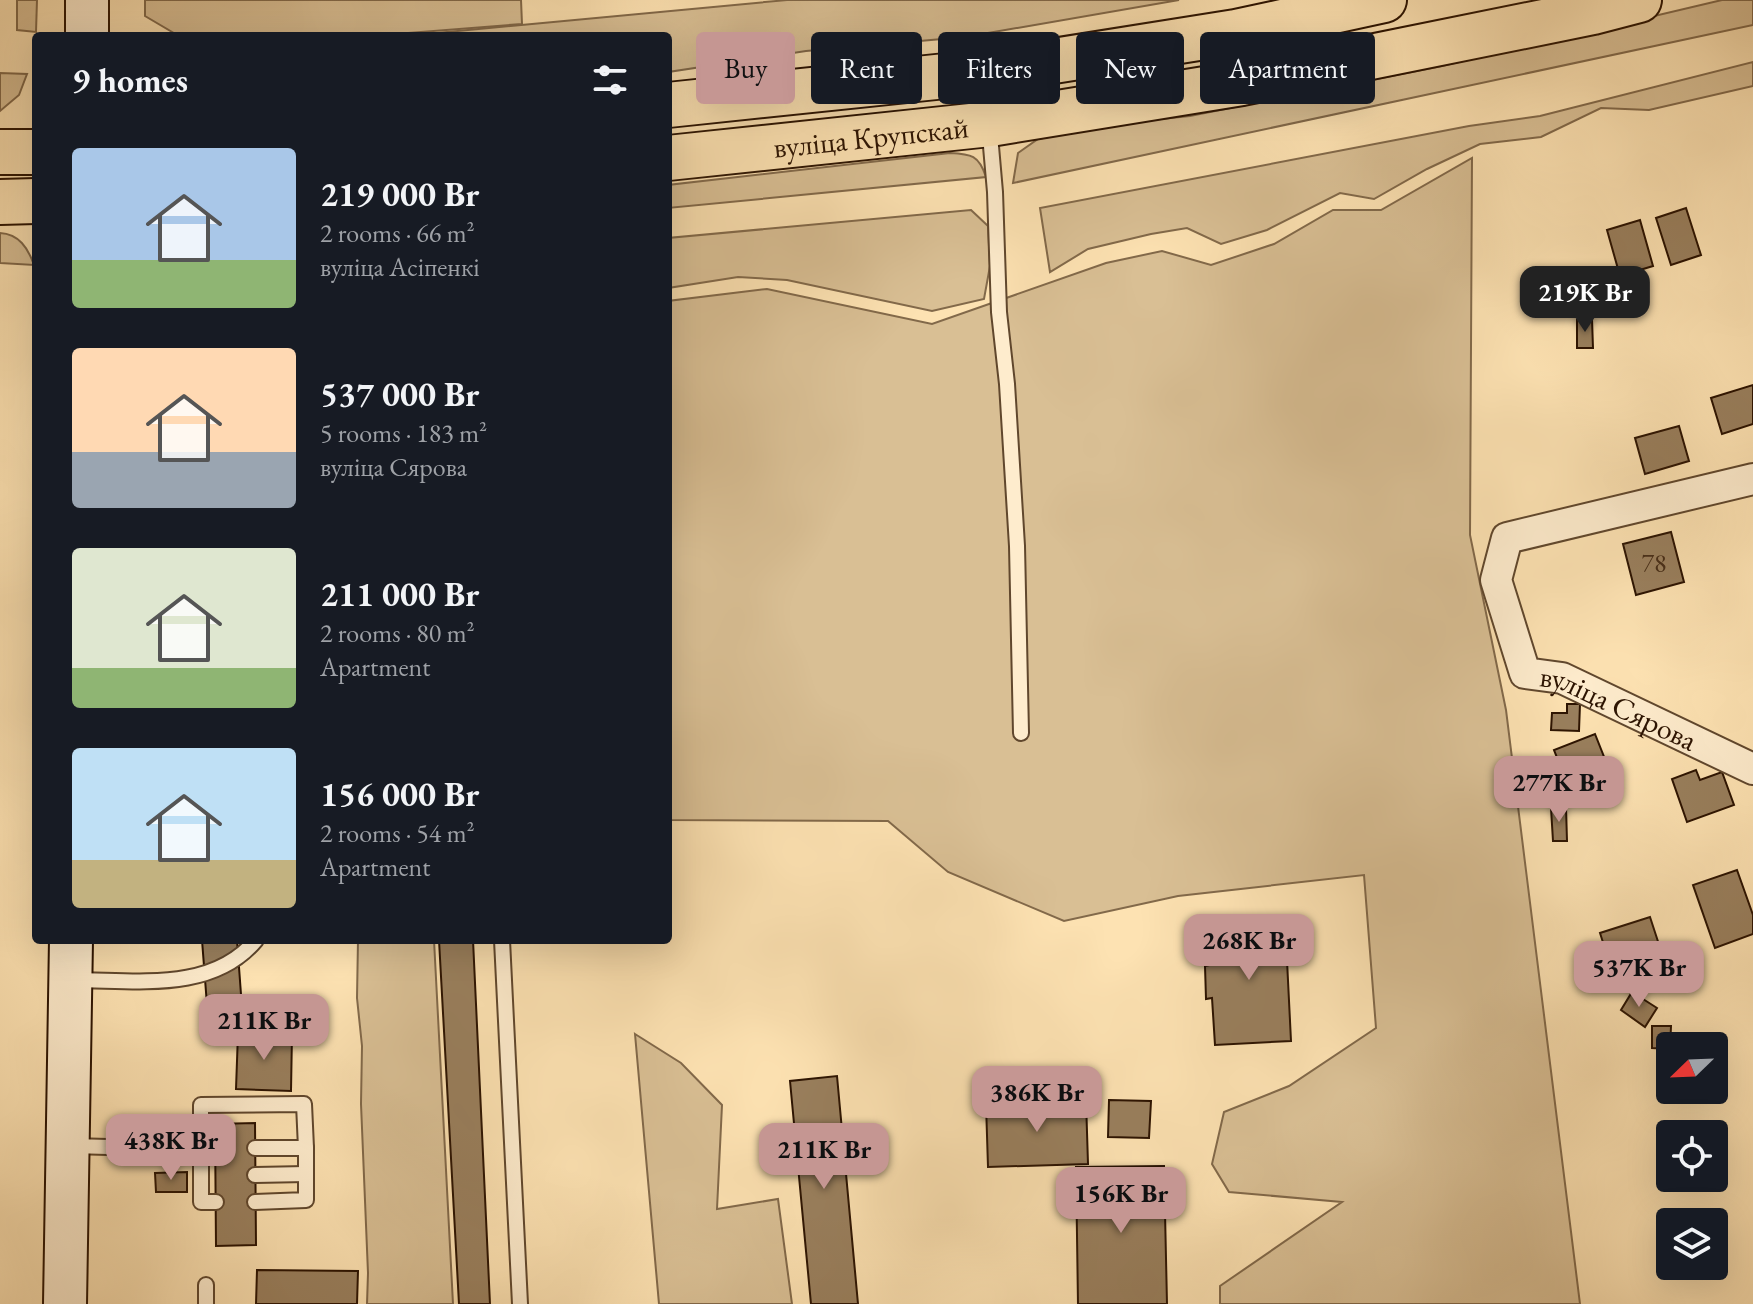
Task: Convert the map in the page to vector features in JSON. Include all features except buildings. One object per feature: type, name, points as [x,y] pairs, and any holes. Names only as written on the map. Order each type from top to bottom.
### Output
[{"type":"main road","points":[[87,0],[87,32]]},
{"type":"main road","name":"вуліца Крупскай","points":[[1060,60],[1236,32],[1384,0]]},
{"type":"main road","name":"вуліца Крупскай","points":[[672,158],[990,124],[1242,83],[1577,16],[1639,0]]},
{"type":"main road","name":"вуліца Крупскай","points":[[672,105],[938,77]]},
{"type":"main road","points":[[0,152],[32,152]]},
{"type":"main road","points":[[0,202],[32,201]]},
{"type":"main road","points":[[65,1304],[70,960]]},
{"type":"street","name":"вуліца Сярова","points":[[1753,479],[1507,538],[1496,580],[1525,673],[1562,678],[1753,769]]},
{"type":"lane","points":[[988,104],[999,312],[1007,384],[1017,546],[1021,733]]},
{"type":"lane","points":[[70,960],[184,980],[223,968],[251,944]]},
{"type":"lane","points":[[502,944],[520,1304]]},
{"type":"lane","points":[[216,1202],[201,1202],[208,1176],[199,1150],[201,1105],[304,1104],[306,1200],[255,1202]]},
{"type":"lane","points":[[67,1146],[215,1150]]},
{"type":"lane","points":[[255,1148],[306,1148]]},
{"type":"lane","points":[[255,1175],[306,1174]]},
{"type":"lane","points":[[206,1285],[206,1304]]},
{"type":"shaded area","points":[[17,0],[37,0],[36,32],[17,30]]},
{"type":"shaded area","points":[[145,0],[521,0],[522,24],[421,32],[172,32],[145,16]]},
{"type":"shaded area","points":[[787,0],[1179,0],[994,32],[938,32],[938,39],[922,41],[922,32],[811,32],[811,51],[795,53],[795,32],[696,32],[696,68],[672,71],[672,32],[447,32]]},
{"type":"shaded area","points":[[1722,0],[1753,0],[1753,25],[1013,183],[1018,153],[1038,139],[1250,104],[1375,104],[1375,79]]},
{"type":"shaded area","points":[[1753,62],[1753,86],[1649,110],[1601,108],[1541,137],[1480,144],[1374,199],[1340,193],[1267,230],[1221,244],[1187,228],[1151,234],[1088,249],[1050,272],[1040,208],[1469,126],[1540,116]]},
{"type":"shaded area","points":[[0,73],[27,74],[19,95],[0,111]]},
{"type":"shaded area","points":[[950,153],[973,157],[986,177],[672,208],[672,185]]},
{"type":"shaded area","points":[[1472,158],[1470,535],[1506,710],[1580,1304],[1220,1304],[1220,1286],[1342,1202],[1229,1192],[1212,1164],[1224,1112],[1289,1086],[1376,1028],[1364,875],[1178,896],[1064,921],[948,872],[888,821],[672,820],[672,301],[767,289],[932,324],[1106,263],[1162,251],[1211,265],[1274,244],[1333,210],[1381,210]]},
{"type":"shaded area","points":[[971,210],[988,226],[990,266],[984,299],[932,311],[787,280],[738,277],[672,287],[672,238]]},
{"type":"shaded area","points":[[0,233],[22,243],[32,260],[32,265],[0,263]]},
{"type":"shaded area","points":[[358,944],[434,944],[453,1304],[367,1304],[362,1046],[357,998]]},
{"type":"shaded area","points":[[635,1034],[681,1063],[722,1105],[717,1209],[778,1199],[792,1304],[659,1304]]}]
